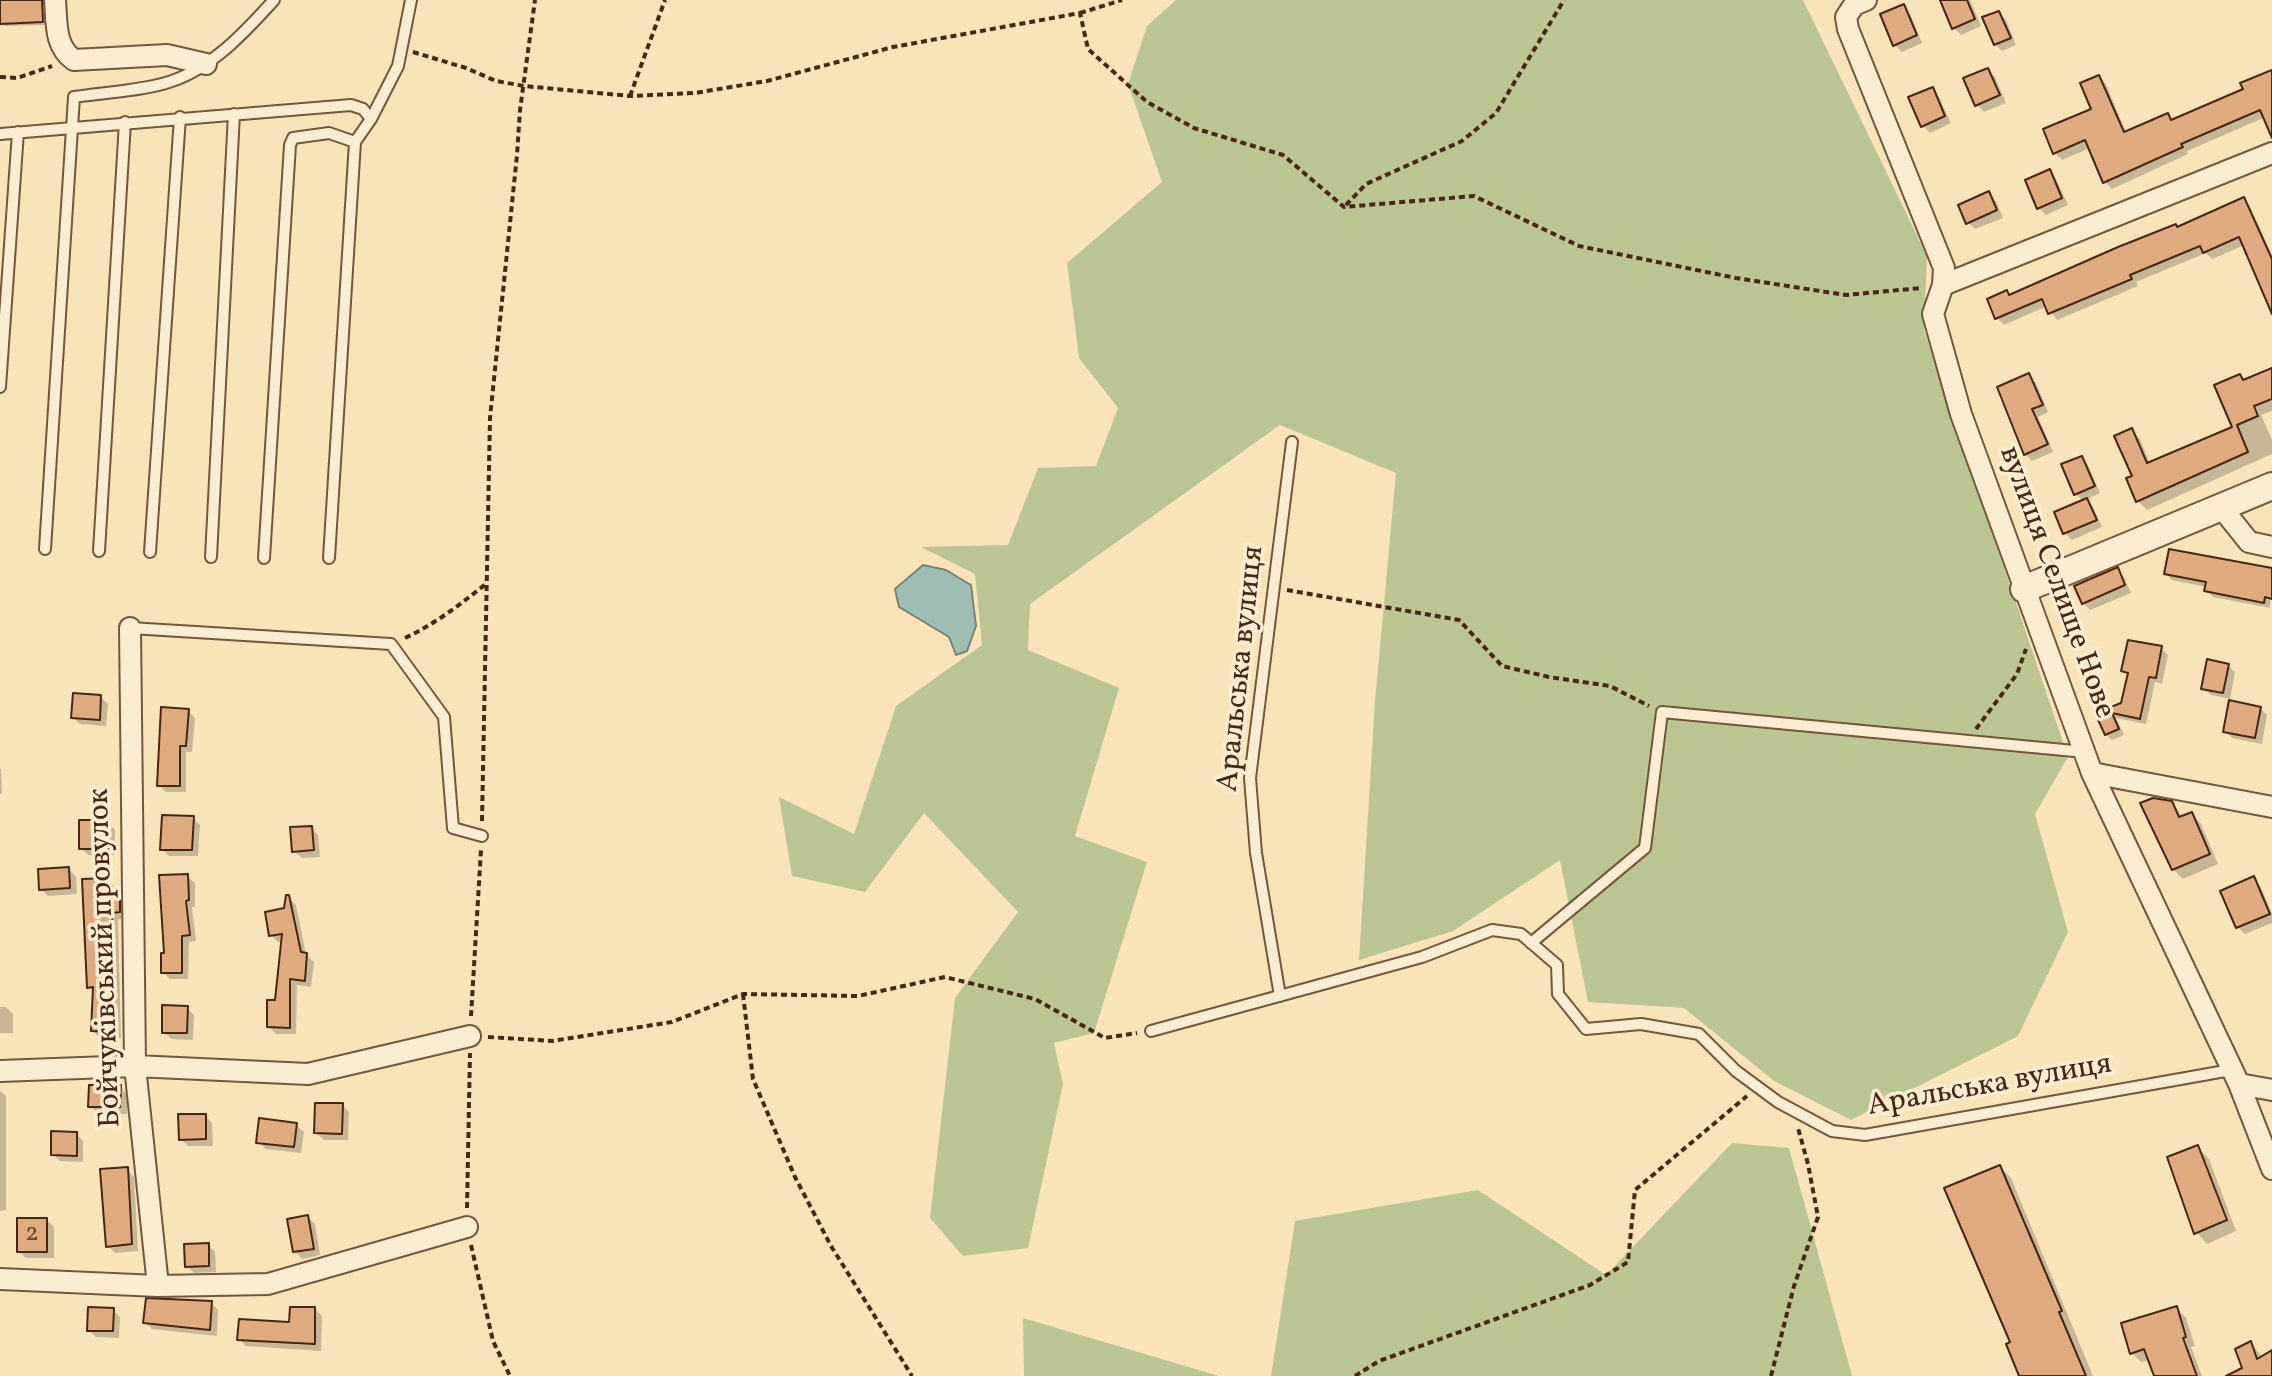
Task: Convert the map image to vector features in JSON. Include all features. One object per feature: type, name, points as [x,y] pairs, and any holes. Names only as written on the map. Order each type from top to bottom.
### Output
[{"type":"street","points":[[55,0],[59,44],[64,54],[74,60],[167,55],[206,64]]},
{"type":"street","name":"вулиця Селище Нове","points":[[1860,3],[1846,17],[1848,29],[1944,268],[1943,285],[1933,314],[1961,414],[2092,773],[2235,1077],[2272,1169]]},
{"type":"street","points":[[1943,285],[2272,153]]},
{"type":"street","points":[[2024,589],[2272,486]]},
{"type":"street","points":[[2221,507],[2249,542],[2272,547]]},
{"type":"street","name":"Бойчуківський провулок","points":[[130,628],[135,1066],[158,1286]]},
{"type":"street","points":[[2092,773],[2272,807]]},
{"type":"street","points":[[0,1071],[135,1066],[308,1074],[470,1036]]},
{"type":"street","points":[[2235,1077],[2272,1090]]},
{"type":"street","points":[[0,1279],[158,1286],[268,1284],[467,1227]]},
{"type":"lane","points":[[45,549],[74,97],[171,82],[206,64],[274,0]]},
{"type":"lane","points":[[329,558],[355,142],[371,119],[398,66],[411,0]]},
{"type":"lane","points":[[0,134],[351,105],[363,109],[371,119]]},
{"type":"lane","points":[[211,557],[234,114]]},
{"type":"lane","points":[[150,552],[180,117]]},
{"type":"lane","points":[[99,551],[125,122]]},
{"type":"lane","points":[[0,387],[18,132]]},
{"type":"lane","points":[[264,558],[290,145],[293,138],[329,133],[355,142]]},
{"type":"lane","name":"Аральська вулиця","points":[[1280,996],[1256,853],[1250,778],[1292,442]]},
{"type":"lane","points":[[130,628],[391,644],[444,717],[453,828],[482,836]]},
{"type":"lane","points":[[1531,943],[1645,848],[1662,712],[2085,752]]},
{"type":"lane","name":"Аральська вулиця","points":[[1151,1031],[1422,957],[1492,930],[1521,934],[1557,965],[1558,994],[1586,1029],[1641,1024],[1699,1034],[1736,1071],[1792,1110],[1832,1131],[1865,1135],[2235,1077]]},
{"type":"path","points":[[510,1376],[493,1341],[467,1227],[470,1036],[482,836],[490,418],[535,0]]},
{"type":"path","points":[[630,96],[665,0]]},
{"type":"path","points":[[402,49],[466,68],[496,81],[524,86],[630,96],[695,93],[767,81],[893,47],[1080,13],[1122,0]]},
{"type":"path","points":[[1344,207],[1366,184],[1462,141],[1496,113],[1564,0]]},
{"type":"path","points":[[1080,13],[1088,49],[1147,102],[1194,128],[1283,155],[1344,207],[1474,196],[1579,246],[1736,278],[1846,295],[1943,285]]},
{"type":"path","points":[[0,77],[17,78],[74,60]]},
{"type":"path","points":[[391,644],[423,630],[487,583]]},
{"type":"path","points":[[1274,588],[1459,620],[1502,666],[1610,686],[1662,712]]},
{"type":"path","points":[[1967,741],[2017,674],[2036,620]]},
{"type":"path","points":[[470,1036],[552,1041],[672,1022],[743,994],[858,996],[945,977],[1035,999],[1105,1038],[1151,1031]]},
{"type":"path","points":[[743,994],[753,1079],[795,1177],[831,1246],[912,1376]]},
{"type":"path","points":[[1355,1376],[1379,1361],[1590,1285],[1628,1262],[1635,1190],[1758,1087]]},
{"type":"path","points":[[1771,1376],[1794,1286],[1818,1217],[1808,1164],[1792,1110]]},
{"type":"green space","points":[[1176,0],[1803,0],[1927,256],[1924,330],[2068,757],[2035,814],[2068,932],[2018,1036],[1851,1120],[1774,1081],[1684,1008],[1588,1002],[1560,860],[1453,931],[1359,960],[1375,701],[1396,473],[1280,425],[1030,604],[1028,650],[1119,688],[1075,836],[1147,862],[1094,1033],[1054,1043],[1063,1084],[1028,1248],[963,1256],[930,1218],[955,998],[1018,912],[924,813],[865,892],[792,876],[779,797],[854,834],[896,706],[982,645],[975,574],[921,547],[1008,545],[1038,468],[1096,466],[1118,408],[1079,358],[1067,263],[1162,182],[1128,84],[1147,26]]},
{"type":"green space","points":[[1732,1143],[1789,1148],[1852,1376],[1271,1376],[1295,1221],[1478,1190],[1606,1275]]},
{"type":"green space","points":[[1023,1318],[1219,1376],[1024,1376]]},
{"type":"water","points":[[923,565],[946,570],[971,585],[976,626],[967,651],[956,655],[949,637],[899,607],[895,589]]},
{"type":"building","points":[[0,0],[42,0],[43,22],[0,24]]},
{"type":"building","points":[[1940,0],[1967,0],[1975,19],[1952,29]]},
{"type":"building","points":[[1904,4],[1917,35],[1893,46],[1880,14]]},
{"type":"building","points":[[1999,11],[2011,38],[1994,45],[1982,17]]},
{"type":"building","points":[[1988,68],[2000,95],[1975,106],[1963,78]]},
{"type":"building","points":[[2272,70],[2272,138],[2260,110],[2181,144],[2183,147],[2103,183],[2085,140],[2053,154],[2043,129],[2091,109],[2080,83],[2099,75],[2124,132],[2168,113],[2171,120],[2243,89],[2240,83]]},
{"type":"building","points":[[1933,87],[1945,116],[1921,127],[1908,97]]},
{"type":"building","points":[[2050,169],[2062,198],[2037,209],[2025,180]]},
{"type":"building","points":[[1989,191],[1997,210],[1966,224],[1958,205]]},
{"type":"building","points":[[2244,197],[2272,259],[2272,314],[2239,237],[2203,253],[2200,246],[2048,314],[2042,299],[1995,319],[1987,299],[2007,290],[2009,295]]},
{"type":"building","points":[[2272,368],[2272,399],[2254,406],[2258,416],[2237,425],[2248,452],[2136,502],[2126,478],[2132,476],[2114,436],[2132,428],[2147,463],[2232,427],[2214,385],[2240,374],[2243,380]]},
{"type":"building","points":[[2029,373],[2043,405],[2032,409],[2048,444],[2024,455],[1997,387]]},
{"type":"building","points":[[2082,456],[2095,486],[2074,495],[2061,464]]},
{"type":"building","points":[[2087,498],[2097,520],[2063,534],[2054,512]]},
{"type":"building","points":[[2169,549],[2272,568],[2272,599],[2265,597],[2264,603],[2204,591],[2206,582],[2164,574]]},
{"type":"building","points":[[2118,567],[2125,585],[2082,604],[2074,586]]},
{"type":"building","points":[[2128,640],[2162,646],[2156,678],[2149,677],[2140,719],[2112,713],[2119,729],[2105,735],[2095,713],[2121,703],[2128,673],[2121,671]]},
{"type":"building","points":[[2207,659],[2229,664],[2223,693],[2201,689]]},
{"type":"building","points":[[73,693],[101,695],[100,720],[71,718]]},
{"type":"building","points":[[2229,700],[2261,707],[2255,738],[2223,732]]},
{"type":"building","points":[[161,707],[189,709],[186,746],[180,746],[180,786],[157,786]]},
{"type":"building","points":[[2153,798],[2172,801],[2179,817],[2192,812],[2210,854],[2172,870],[2140,803]]},
{"type":"building","points":[[162,815],[194,816],[192,850],[160,850]]},
{"type":"building","points":[[79,820],[109,820],[108,849],[79,849]]},
{"type":"building","points":[[312,826],[314,850],[292,852],[290,827]]},
{"type":"building","points":[[69,867],[70,888],[39,890],[38,869]]},
{"type":"building","points":[[188,874],[189,900],[186,901],[190,935],[182,936],[182,973],[161,973],[161,953],[164,953],[159,875]]},
{"type":"building","points":[[2254,876],[2270,914],[2236,928],[2220,891]]},
{"type":"building","points":[[108,878],[109,893],[120,893],[120,912],[112,913],[114,1032],[91,1031],[93,987],[87,988],[82,879]]},
{"type":"building","points":[[286,895],[289,895],[301,952],[307,953],[305,981],[290,979],[290,1028],[267,1027],[267,1000],[275,1000],[282,934],[269,936],[265,912],[284,908]]},
{"type":"building","points":[[162,1005],[188,1006],[187,1033],[162,1033]]},
{"type":"building","points":[[89,1085],[121,1085],[120,1107],[88,1107]]},
{"type":"building","points":[[315,1103],[343,1103],[342,1134],[314,1133]]},
{"type":"building","points":[[178,1114],[206,1114],[206,1139],[179,1140]]},
{"type":"building","points":[[259,1118],[297,1123],[294,1147],[256,1143]]},
{"type":"building","points":[[51,1131],[77,1132],[77,1156],[51,1155]]},
{"type":"building","points":[[2198,1145],[2227,1220],[2194,1234],[2167,1157]]},
{"type":"building","points":[[2000,1165],[2086,1376],[2019,1376],[2006,1344],[2010,1342],[1944,1188]]},
{"type":"building","points":[[128,1167],[132,1244],[106,1247],[100,1169]]},
{"type":"building","points":[[308,1215],[314,1249],[293,1252],[287,1219]]},
{"type":"building","points":[[17,1218],[47,1218],[47,1252],[17,1252]]},
{"type":"building","points":[[209,1243],[209,1266],[185,1267],[184,1244]]},
{"type":"building","points":[[146,1298],[212,1301],[210,1330],[143,1323]]},
{"type":"building","points":[[2177,1306],[2186,1337],[2183,1338],[2197,1376],[2154,1376],[2144,1349],[2130,1354],[2121,1323]]},
{"type":"building","points":[[88,1307],[114,1308],[113,1331],[87,1331]]},
{"type":"building","points":[[290,1307],[315,1307],[315,1344],[237,1340],[239,1319],[289,1322]]},
{"type":"building","points":[[2251,1341],[2257,1359],[2272,1350],[2272,1376],[2226,1376],[2242,1368],[2235,1349]]}]
